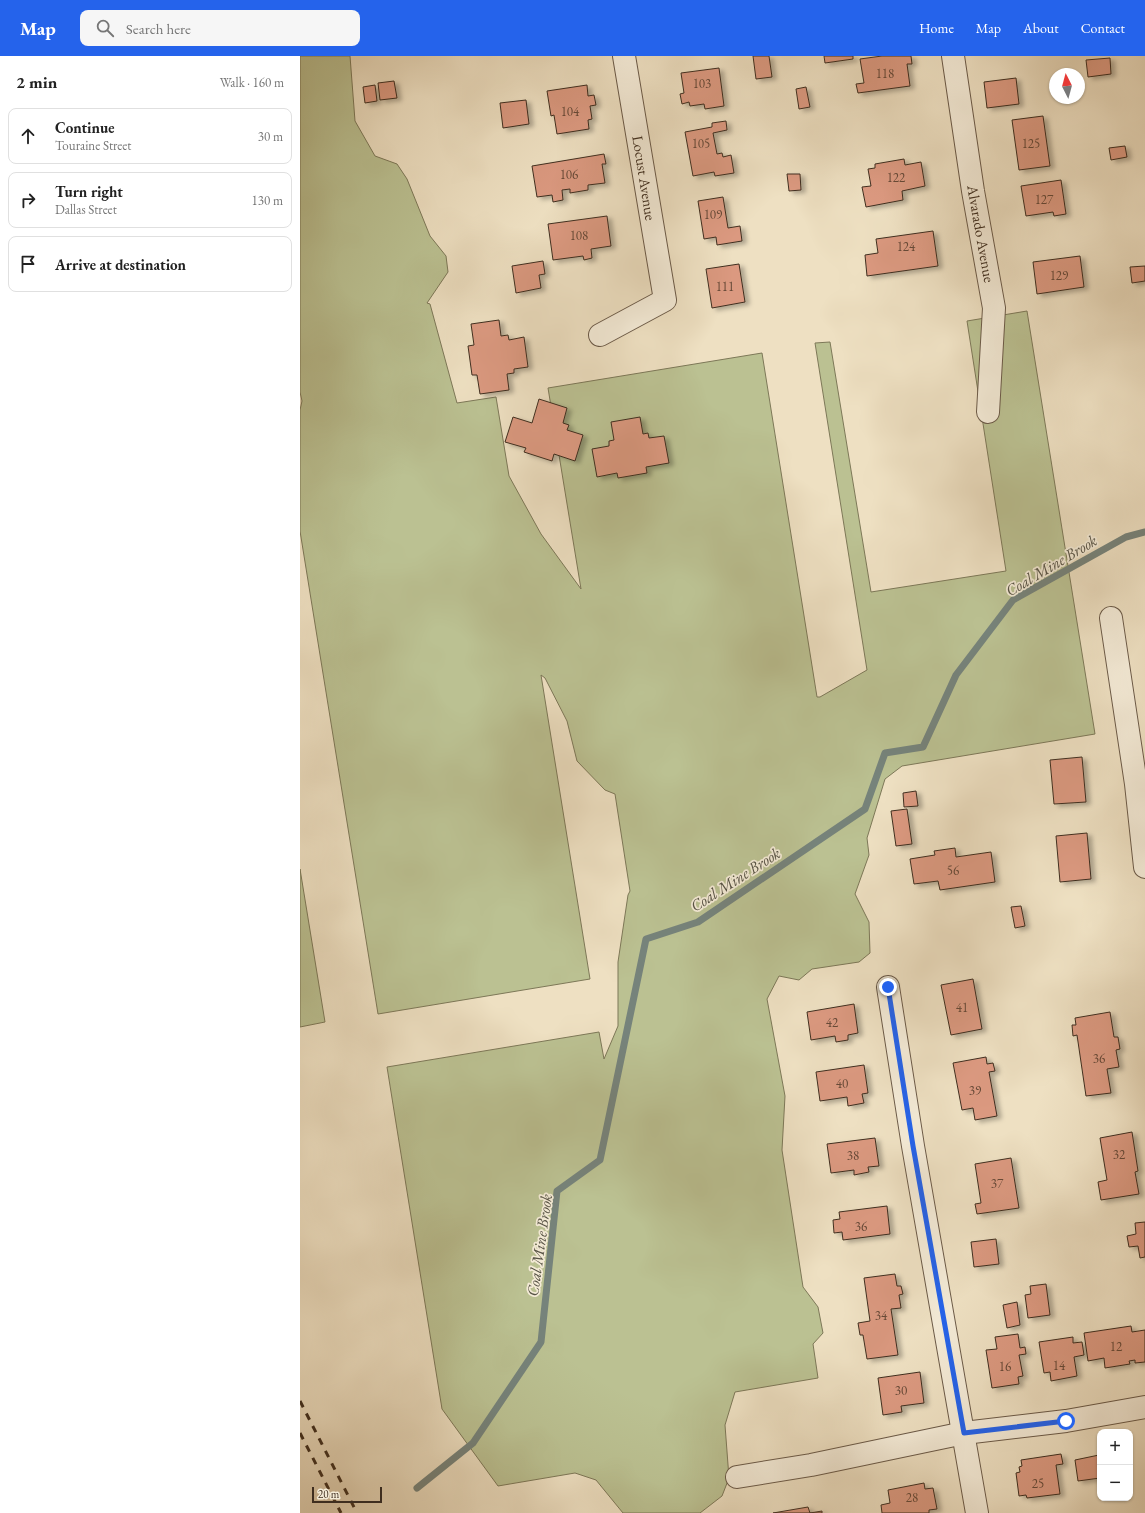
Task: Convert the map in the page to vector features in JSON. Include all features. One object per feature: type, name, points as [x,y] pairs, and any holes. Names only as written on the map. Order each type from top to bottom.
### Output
[{"type":"street","name":"Locust Avenue","points":[[600,335],[665,300],[624,56]]},
{"type":"street","name":"Alvarado Avenue","points":[[952,56],[973,191],[994,308],[988,412]]},
{"type":"street","points":[[1111,618],[1136,784],[1145,867]]},
{"type":"street","points":[[888,987],[914,1154],[977,1513]]},
{"type":"street","points":[[736,1477],[811,1465],[964,1433],[1066,1421],[1145,1407]]},
{"type":"green space","points":[[300,56],[350,56],[355,121],[375,156],[397,164],[407,179],[430,236],[446,256],[448,272],[427,303],[430,304],[457,403],[496,397],[509,476],[541,534],[581,589],[548,388],[762,353],[817,697],[820,697],[867,670],[815,343],[830,342],[871,592],[1006,571],[967,321],[1027,311],[1095,734],[902,766],[885,779],[867,838],[869,855],[855,894],[869,922],[870,953],[859,962],[812,969],[799,980],[779,976],[767,999],[785,1096],[782,1150],[803,1287],[818,1307],[823,1333],[813,1344],[818,1378],[735,1392],[725,1425],[729,1478],[722,1496],[700,1513],[623,1513],[596,1480],[575,1473],[498,1486],[442,1409],[387,1067],[599,1032],[604,1059],[618,1026],[618,962],[628,895],[630,891],[615,794],[605,790],[577,761],[567,721],[545,678],[541,675],[590,979],[378,1014],[300,531],[300,410],[302,401],[300,392]]},
{"type":"green space","points":[[300,869],[325,1022],[300,1027]]},
{"type":"building","points":[[753,56],[769,56],[772,77],[756,79]]},
{"type":"building","points":[[824,56],[853,56],[853,59],[825,63]]},
{"type":"building","points":[[882,56],[911,56],[912,64],[907,64],[910,86],[858,93],[856,84],[864,83],[860,59]]},
{"type":"building","points":[[1110,58],[1111,74],[1088,77],[1086,60]]},
{"type":"building","points":[[719,68],[724,106],[705,109],[704,104],[690,106],[689,102],[682,104],[680,94],[684,93],[681,73]]},
{"type":"building","points":[[1016,78],[1019,104],[987,108],[984,82]]},
{"type":"building","points":[[394,81],[397,98],[380,100],[378,83]]},
{"type":"building","points":[[375,85],[377,101],[365,103],[363,87]]},
{"type":"building","points":[[587,85],[588,96],[594,95],[596,105],[590,106],[592,119],[588,120],[589,129],[557,134],[554,115],[551,116],[547,91]]},
{"type":"building","points":[[806,87],[810,107],[799,109],[796,89]]},
{"type":"building","points":[[526,100],[529,124],[503,128],[500,103]]},
{"type":"building","points":[[1043,116],[1050,166],[1019,170],[1012,120]]},
{"type":"building","points":[[726,121],[727,130],[713,133],[717,154],[722,153],[723,157],[731,155],[734,173],[715,176],[714,172],[693,176],[685,132],[712,127],[712,123]]},
{"type":"building","points":[[1125,146],[1127,157],[1111,160],[1109,148]]},
{"type":"building","points":[[604,154],[606,164],[602,164],[605,183],[588,185],[588,190],[570,193],[570,189],[562,190],[563,200],[553,202],[552,195],[537,197],[532,166]]},
{"type":"building","points":[[904,159],[905,165],[921,162],[925,186],[902,191],[903,200],[866,207],[862,187],[871,186],[868,169],[875,168],[875,164]]},
{"type":"building","points":[[787,174],[800,174],[801,190],[789,191]]},
{"type":"building","points":[[1061,180],[1066,214],[1054,216],[1053,212],[1026,216],[1021,186]]},
{"type":"building","points":[[723,197],[728,228],[740,226],[742,241],[717,245],[716,237],[704,239],[698,201]]},
{"type":"building","points":[[607,216],[611,246],[591,249],[592,258],[584,260],[583,256],[553,260],[548,224]]},
{"type":"building","points":[[933,231],[938,266],[867,276],[865,255],[878,253],[876,239]]},
{"type":"building","points":[[1080,256],[1084,287],[1037,294],[1033,262]]},
{"type":"building","points":[[543,261],[545,274],[539,275],[541,288],[516,293],[512,266]]},
{"type":"building","points":[[739,264],[745,302],[712,308],[706,269]]},
{"type":"building","points":[[1145,266],[1145,281],[1132,283],[1130,267]]},
{"type":"building","points":[[499,320],[501,336],[508,335],[509,340],[524,337],[528,367],[514,369],[514,373],[507,374],[509,390],[480,394],[477,375],[472,375],[468,346],[474,345],[471,324]]},
{"type":"building","points":[[539,399],[567,408],[563,423],[569,425],[567,430],[583,435],[575,461],[554,454],[552,461],[524,452],[526,448],[505,442],[513,417],[532,423]]},
{"type":"building","points":[[640,417],[643,434],[648,433],[649,438],[664,436],[669,463],[646,467],[647,473],[618,478],[617,473],[597,477],[592,449],[609,446],[609,441],[614,440],[611,422]]},
{"type":"building","points":[[1082,757],[1086,802],[1054,804],[1050,760]]},
{"type":"building","points":[[916,791],[918,806],[904,807],[903,793]]},
{"type":"building","points":[[907,809],[912,844],[896,846],[891,811]]},
{"type":"building","points":[[1087,833],[1091,879],[1060,882],[1056,836]]},
{"type":"building","points":[[955,848],[956,857],[991,852],[995,882],[940,890],[938,881],[914,884],[910,859],[935,855],[934,851]]},
{"type":"building","points":[[1021,906],[1025,926],[1015,928],[1011,907]]},
{"type":"building","points":[[973,979],[982,1029],[951,1035],[941,985]]},
{"type":"building","points":[[854,1004],[858,1033],[848,1035],[848,1040],[836,1042],[835,1036],[811,1040],[807,1012]]},
{"type":"building","points":[[1110,1012],[1114,1037],[1118,1037],[1120,1049],[1116,1050],[1119,1067],[1107,1069],[1111,1093],[1086,1096],[1077,1035],[1073,1036],[1072,1025],[1076,1025],[1075,1018]]},
{"type":"building","points":[[986,1057],[987,1064],[993,1063],[995,1071],[989,1072],[997,1116],[975,1120],[973,1108],[962,1110],[953,1063]]},
{"type":"building","points":[[864,1065],[868,1093],[862,1094],[864,1103],[848,1106],[847,1097],[820,1101],[816,1072]]},
{"type":"building","points":[[1132,1132],[1138,1171],[1135,1172],[1139,1194],[1101,1200],[1098,1182],[1107,1180],[1100,1138]]},
{"type":"building","points":[[875,1138],[879,1166],[868,1167],[869,1172],[854,1175],[854,1170],[831,1173],[827,1144]]},
{"type":"building","points":[[1011,1158],[1019,1208],[977,1214],[975,1204],[981,1203],[975,1164]]},
{"type":"building","points":[[887,1206],[890,1234],[843,1240],[842,1232],[834,1233],[833,1220],[840,1219],[839,1212]]},
{"type":"building","points":[[1145,1222],[1145,1257],[1140,1258],[1138,1246],[1129,1247],[1127,1236],[1136,1234],[1135,1223]]},
{"type":"building","points":[[996,1239],[999,1264],[974,1267],[971,1242]]},
{"type":"building","points":[[895,1274],[897,1286],[901,1286],[903,1294],[899,1295],[901,1308],[891,1309],[898,1355],[867,1359],[863,1335],[860,1335],[858,1323],[870,1321],[864,1278]]},
{"type":"building","points":[[1046,1284],[1050,1315],[1028,1318],[1025,1295],[1031,1294],[1030,1286]]},
{"type":"building","points":[[1017,1302],[1020,1325],[1007,1328],[1003,1305]]},
{"type":"building","points":[[1131,1326],[1132,1332],[1145,1330],[1145,1362],[1135,1363],[1135,1360],[1129,1361],[1130,1364],[1105,1368],[1104,1358],[1088,1361],[1084,1333]]},
{"type":"building","points":[[1018,1334],[1020,1348],[1025,1347],[1026,1354],[1019,1355],[1023,1376],[1018,1377],[1019,1384],[992,1388],[986,1350],[997,1349],[995,1337]]},
{"type":"building","points":[[1073,1337],[1073,1343],[1082,1342],[1084,1355],[1074,1357],[1077,1376],[1051,1381],[1050,1372],[1044,1373],[1039,1342]]},
{"type":"building","points":[[920,1372],[924,1403],[901,1406],[902,1412],[883,1415],[878,1378]]},
{"type":"building","points":[[1061,1454],[1063,1464],[1056,1465],[1060,1494],[1027,1498],[1026,1495],[1019,1496],[1016,1473],[1020,1472],[1019,1467],[1022,1466],[1021,1460]]},
{"type":"building","points":[[1097,1455],[1097,1478],[1078,1481],[1075,1460]]},
{"type":"building","points":[[924,1483],[925,1489],[933,1488],[937,1509],[929,1510],[929,1513],[882,1513],[881,1505],[890,1503],[888,1490]]},
{"type":"building","points":[[808,1507],[810,1513],[773,1513]]},
{"type":"building","points":[[822,1511],[822,1513],[810,1513]]},
{"type":"waterway","name":"Coal Mine Brook","points":[[417,1488],[473,1443],[541,1342],[557,1191],[600,1160],[646,939],[698,922],[865,809],[885,753],[923,747],[956,675],[1013,600],[1126,537],[1145,532]]},
{"type":"railway","points":[[300,1401],[357,1513]]},
{"type":"railway","points":[[300,1433],[341,1513]]},
{"type":"route","points":[[888,987],[913,1146],[964,1433],[1066,1421]]}]
